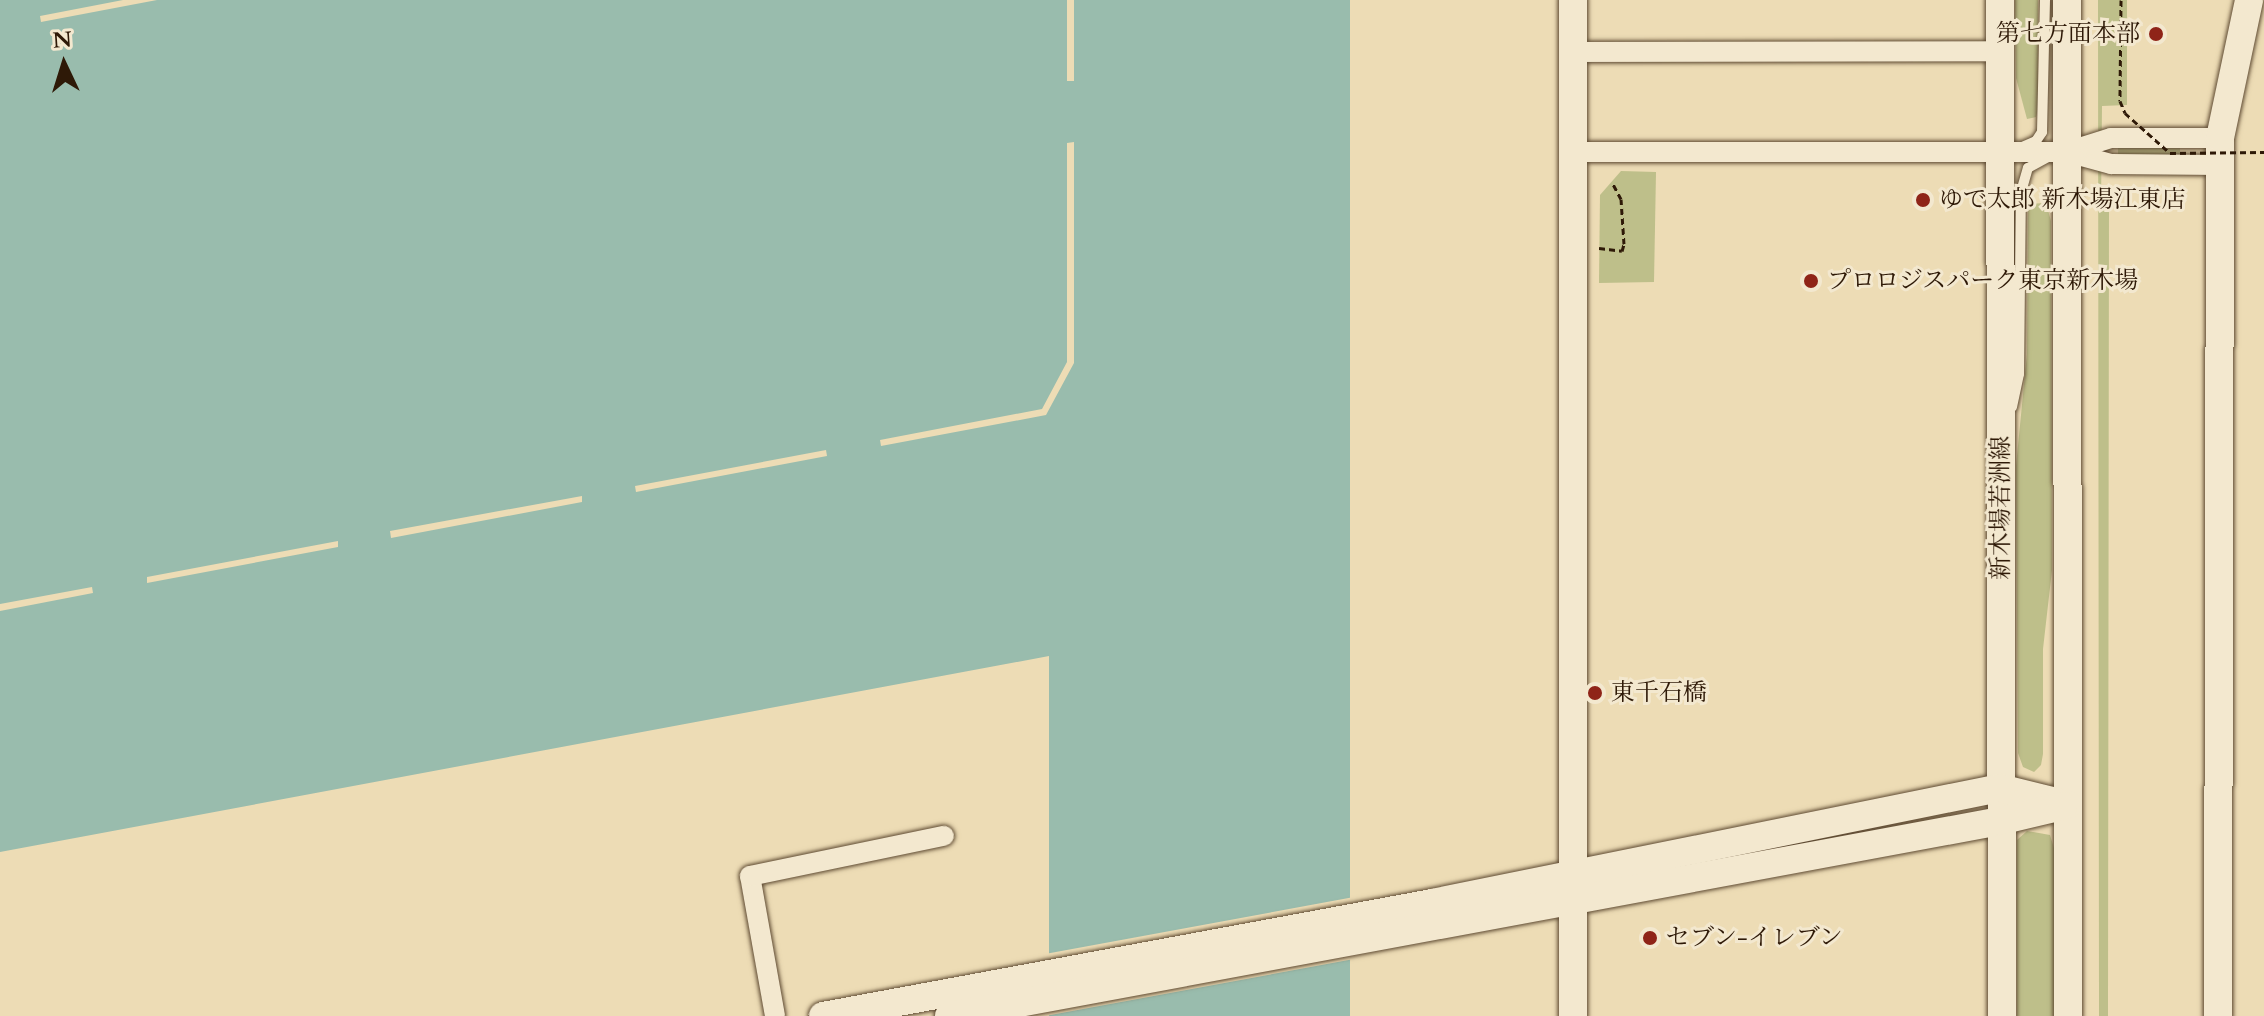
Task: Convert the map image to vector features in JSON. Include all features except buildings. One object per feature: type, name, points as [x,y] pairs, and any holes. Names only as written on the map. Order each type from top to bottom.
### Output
[{"type":"street","points":[[1573,0],[1573,1016]]},
{"type":"street","name":"新木場若洲線","points":[[2000,0],[2002,1016]]},
{"type":"street","points":[[2067,0],[2068,1016]]},
{"type":"street","points":[[2218,1016],[2220,152],[2249,0]]},
{"type":"street","points":[[1573,52],[2000,51]]},
{"type":"street","points":[[1573,152],[2067,152],[2111,164],[2220,152]]},
{"type":"street","points":[[823,1016],[958,1006],[1572,886],[2000,788],[2068,805]]},
{"type":"street","points":[[1572,886],[2000,821],[2068,805]]},
{"type":"street","points":[[775,1016],[750,876],[944,836]]},
{"type":"lane","points":[[2000,153],[2028,145],[2042,132],[2045,0]]},
{"type":"lane","points":[[2001,456],[2019,374],[2023,179],[2036,161],[2067,152]]},
{"type":"path","points":[[2121,0],[2120,101],[2125,113],[2170,153],[2264,152]]},
{"type":"path","points":[[1599,248],[1622,251],[1624,244],[1621,199],[1612,182]]},
{"type":"green space","points":[[2015,0],[2038,0],[2038,109],[2036,117],[2027,119],[2016,78]]},
{"type":"green space","points":[[2098,0],[2127,0],[2127,105],[2102,106],[2101,207],[2109,200],[2108,1016],[2099,1016]]},
{"type":"green space","points":[[2118,147],[2180,147],[2180,155],[2118,155]]},
{"type":"green space","points":[[1621,171],[1656,172],[1654,282],[1599,283],[1600,195]]},
{"type":"green space","points":[[2046,203],[2051,221],[2052,570],[2043,649],[2043,754],[2041,765],[2034,772],[2023,767],[2018,753],[2016,466],[2027,354],[2029,204]]},
{"type":"green space","points":[[2027,831],[2050,835],[2057,858],[2059,1016],[2017,1016],[2017,840]]},
{"type":"shaded area","points":[[0,0],[1350,0],[1350,1016],[1049,1016],[1049,656],[0,852]]},
{"type":"pier","points":[[123,0],[157,0],[41,22],[40,16]]},
{"type":"pier","points":[[1067,0],[1074,0],[1074,81],[1067,81]]},
{"type":"pier","points":[[1074,142],[1074,363],[1046,415],[881,446],[880,440],[1042,409],[1067,362],[1067,143]]},
{"type":"pier","points":[[826,450],[827,456],[636,492],[635,486]]},
{"type":"pier","points":[[582,496],[582,502],[391,538],[390,531]]},
{"type":"pier","points":[[338,541],[338,547],[147,583],[147,577]]},
{"type":"pier","points":[[92,587],[93,593],[0,611],[0,604]]},
{"type":"pier","points":[[1354,897],[1354,959],[1045,1016],[1045,954]]},
{"type":"place","name":"第七方面本部","points":[[2156,34]]},
{"type":"place","name":"ゆで太郎 新木場江東店","points":[[1923,200]]},
{"type":"place","name":"プロロジスパーク東京新木場","points":[[1811,281]]},
{"type":"place","name":"東千石橋","points":[[1595,693]]},
{"type":"place","name":"セブン-イレブン","points":[[1650,938]]}]
